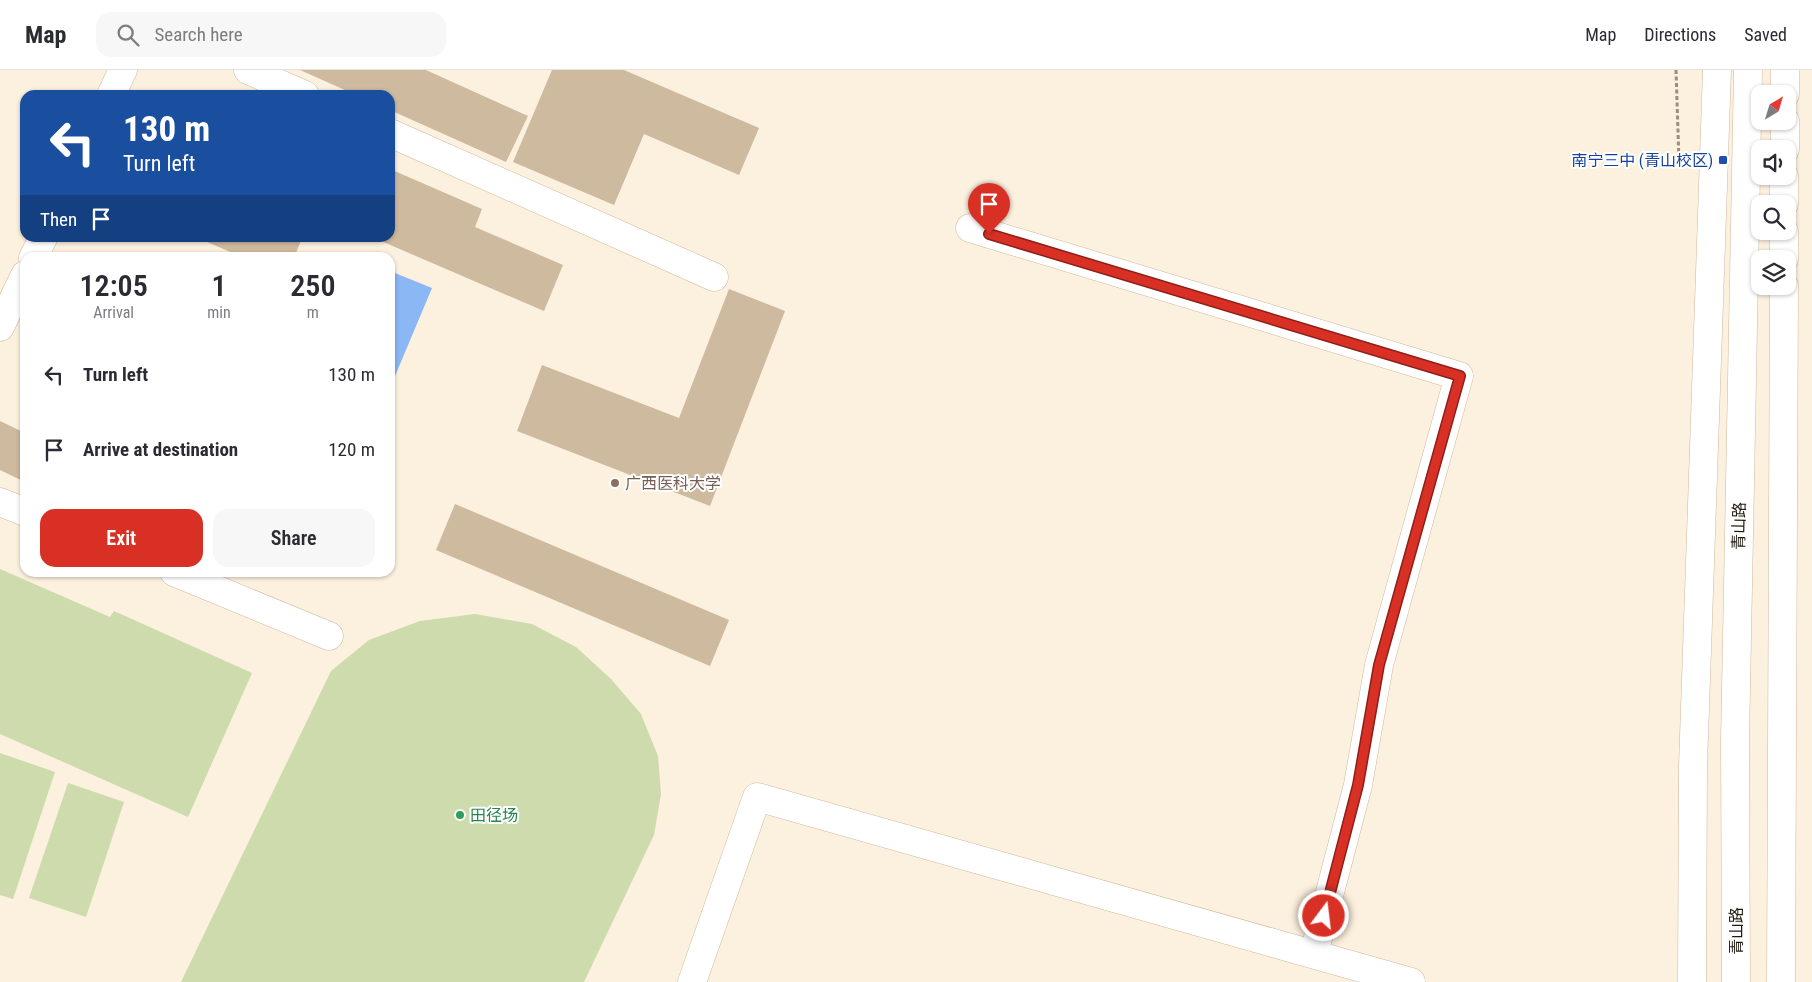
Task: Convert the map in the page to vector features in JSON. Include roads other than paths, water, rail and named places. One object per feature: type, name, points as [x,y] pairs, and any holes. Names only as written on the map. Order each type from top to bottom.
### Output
[{"type":"main road","points":[[113,90],[123,70]]},
{"type":"main road","points":[[248,70],[293,90]]},
{"type":"main road","points":[[1692,982],[1693,766],[1717,70]]},
{"type":"main road","name":"青山路","points":[[1736,982],[1735,731],[1748,70]]},
{"type":"main road","points":[[1785,70],[1785,85]]},
{"type":"main road","points":[[395,135],[714,277]]},
{"type":"main road","points":[[970,228],[1460,376],[1379,665],[1358,785],[1314,953]]},
{"type":"main road","points":[[0,327],[20,285]]},
{"type":"main road","points":[[1781,982],[1784,295]]},
{"type":"main road","points":[[0,502],[20,510]]},
{"type":"main road","points":[[186,577],[329,636]]},
{"type":"main road","points":[[692,982],[757,797],[1314,953],[1411,982]]},
{"type":"water","points":[[395,273],[432,288],[395,376]]},
{"type":"place","name":"南宁三中 (青山校区)","points":[[1723,160]]},
{"type":"place","name":"广西医科大学","points":[[615,483]]},
{"type":"place","name":"田径场","points":[[460,815]]}]
